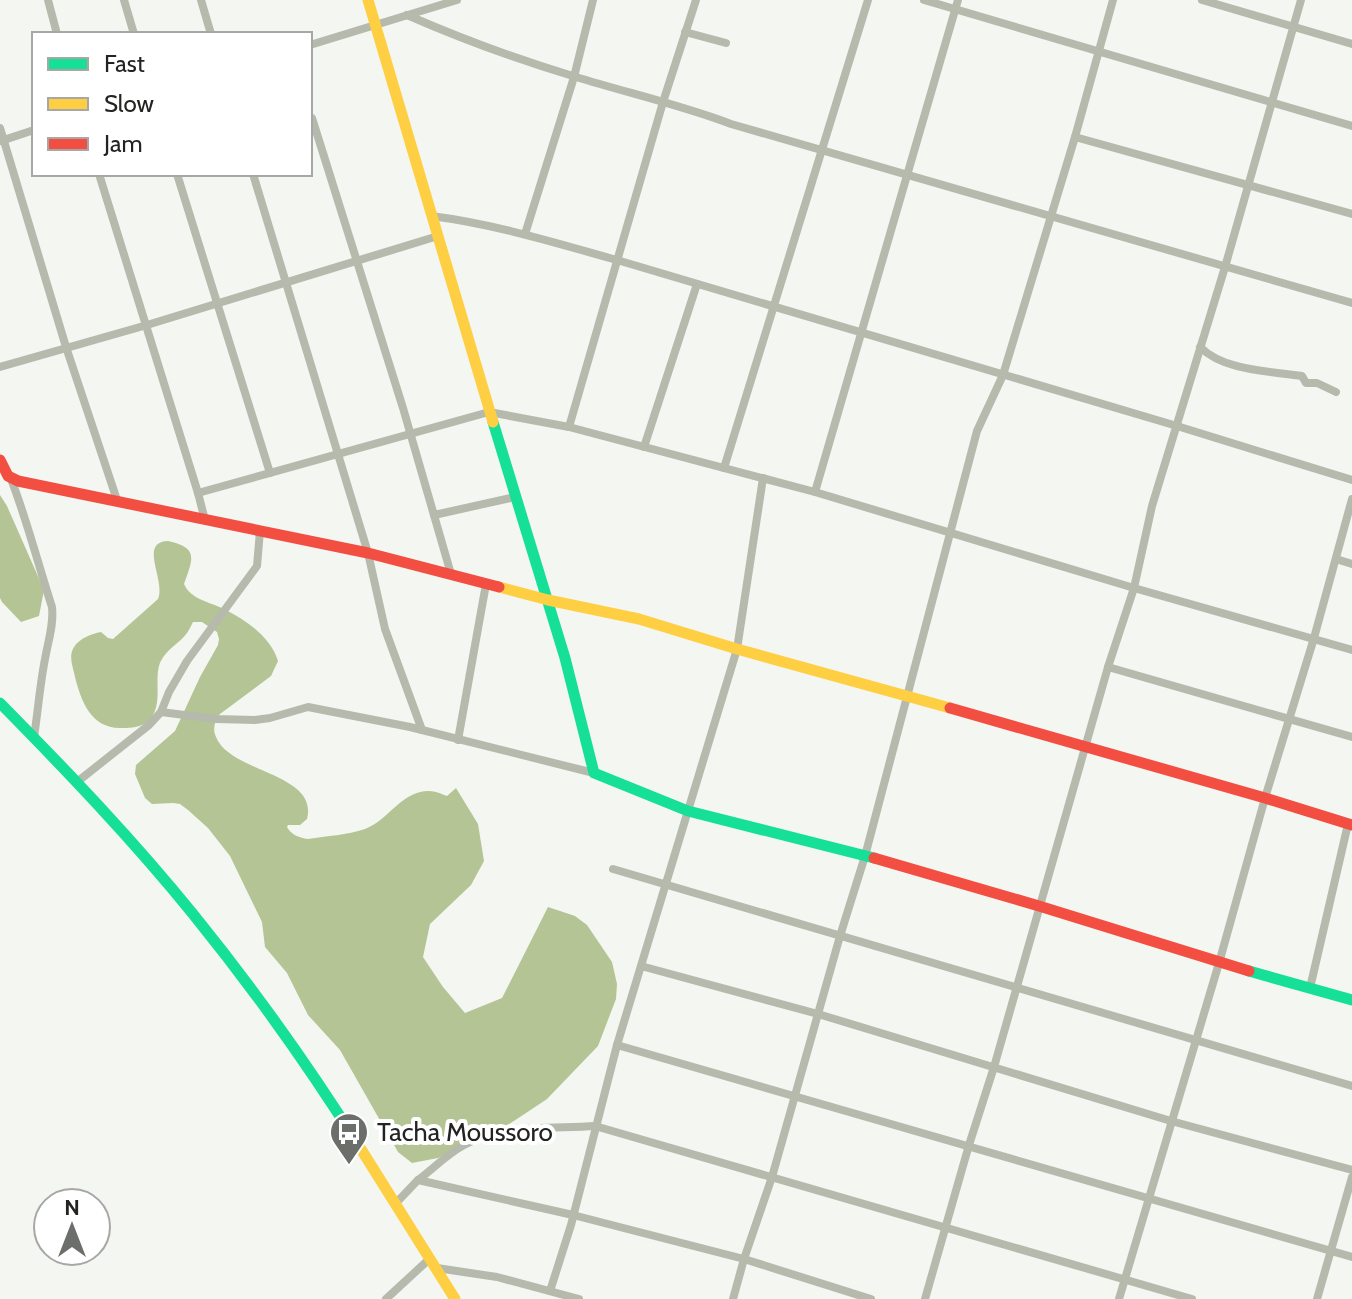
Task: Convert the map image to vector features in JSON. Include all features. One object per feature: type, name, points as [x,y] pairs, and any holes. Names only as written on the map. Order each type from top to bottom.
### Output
[{"type":"main road","points":[[368,0],[489,412],[548,600],[594,773],[688,811],[865,856],[1352,1000]]},
{"type":"main road","points":[[0,460],[11,479],[368,553],[548,600],[639,619],[1086,746],[1350,825]]},
{"type":"main road","points":[[0,703],[77,782],[166,881],[253,990],[322,1087],[396,1203],[445,1299]]},
{"type":"main road","points":[[411,1231],[455,1299]]},
{"type":"street","points":[[48,0],[56,32]]},
{"type":"street","points":[[124,0],[133,32]]},
{"type":"street","points":[[201,0],[210,32]]},
{"type":"street","points":[[312,44],[457,0]]},
{"type":"street","points":[[525,234],[574,77],[593,0]]},
{"type":"street","points":[[569,427],[663,102],[696,0]]},
{"type":"street","points":[[724,468],[868,0]]},
{"type":"street","points":[[924,0],[957,4],[1099,52],[1352,126]]},
{"type":"street","points":[[733,1299],[772,1177],[865,856],[977,431],[1003,375],[1113,0]]},
{"type":"street","points":[[1202,0],[1352,44]]},
{"type":"street","points":[[925,1299],[1108,667],[1134,588],[1152,506],[1225,267],[1301,0]]},
{"type":"street","points":[[815,492],[957,4]]},
{"type":"street","points":[[407,15],[574,77],[1352,303]]},
{"type":"street","points":[[685,32],[726,43]]},
{"type":"street","points":[[312,118],[451,574]]},
{"type":"street","points":[[0,128],[66,347],[117,500]]},
{"type":"street","points":[[2,141],[32,131]]},
{"type":"street","points":[[1075,137],[1352,214]]},
{"type":"street","points":[[100,176],[205,520]]},
{"type":"street","points":[[178,176],[270,473]]},
{"type":"street","points":[[254,176],[368,553],[385,629],[422,730]]},
{"type":"street","points":[[431,216],[525,234],[617,260],[1352,480]]},
{"type":"street","points":[[0,367],[438,236]]},
{"type":"street","points":[[644,447],[697,284]]},
{"type":"street","points":[[1200,347],[1215,359],[1242,367],[1302,376],[1306,383],[1317,383],[1336,392]]},
{"type":"street","points":[[198,493],[489,412],[569,427],[815,492],[1352,650]]},
{"type":"street","points":[[550,1291],[571,1225],[617,1045],[737,649],[763,478]]},
{"type":"street","points":[[11,479],[52,607],[51,633],[34,737]]},
{"type":"street","points":[[434,515],[515,497]]},
{"type":"street","points":[[1119,1299],[1352,499]]},
{"type":"street","points":[[77,782],[161,712],[181,671],[257,566],[260,531]]},
{"type":"street","points":[[1336,559],[1352,564]]},
{"type":"street","points":[[458,740],[486,584]]},
{"type":"street","points":[[1108,667],[1352,737]]},
{"type":"street","points":[[161,712],[255,720],[308,707],[422,730],[594,773]]},
{"type":"street","points":[[1310,988],[1350,825]]},
{"type":"street","points":[[613,869],[1352,1086]]},
{"type":"street","points":[[641,966],[818,1014],[1171,1121],[1352,1170]]},
{"type":"street","points":[[617,1045],[1352,1257]]},
{"type":"street","points":[[396,1203],[418,1180],[460,1147],[493,1134],[595,1126],[1192,1299]]},
{"type":"street","points":[[1317,1299],[1352,1177]]},
{"type":"street","points":[[418,1180],[573,1215],[744,1259],[871,1299]]},
{"type":"street","points":[[386,1299],[425,1263]]},
{"type":"street","points":[[437,1268],[497,1277],[579,1299]]},
{"type":"shaded area","points":[[0,495],[44,590],[39,616],[21,622],[0,598]]},
{"type":"shaded area","points":[[168,541],[185,547],[191,555],[184,584],[187,589],[196,597],[250,625],[275,652],[278,661],[271,676],[220,714],[214,731],[224,749],[238,759],[287,782],[300,792],[307,804],[307,819],[300,825],[288,825],[291,832],[308,839],[358,831],[373,825],[419,792],[436,792],[447,796],[456,788],[478,824],[484,861],[471,885],[430,924],[423,957],[465,1013],[502,998],[548,907],[575,916],[587,925],[612,962],[617,984],[616,999],[598,1046],[547,1099],[503,1128],[438,1158],[412,1163],[398,1152],[340,1050],[308,1015],[287,973],[265,947],[262,922],[230,856],[208,828],[180,804],[152,804],[145,798],[135,774],[136,765],[175,731],[218,645],[217,632],[202,622],[193,622],[188,632],[164,656],[158,673],[157,705],[144,724],[129,728],[110,727],[95,718],[84,704],[72,662],[74,647],[86,637],[101,632],[113,639],[158,599],[155,548],[159,543]]},
{"type":"traffic: fast","points":[[493,422],[565,658],[594,773],[688,811],[874,858]]},
{"type":"traffic: fast","points":[[0,703],[99,806],[193,914],[279,1027],[359,1146]]},
{"type":"traffic: fast","points":[[1249,971],[1352,1000]]},
{"type":"traffic: slow","points":[[368,0],[493,422]]},
{"type":"traffic: slow","points":[[499,587],[639,619],[950,708]]},
{"type":"traffic: slow","points":[[359,1146],[455,1299]]},
{"type":"traffic: jam","points":[[0,460],[8,476],[18,481],[368,553],[499,587]]},
{"type":"traffic: jam","points":[[950,708],[1352,825]]},
{"type":"traffic: jam","points":[[874,858],[1249,971]]},
{"type":"place","name":"Tacha Moussoro","points":[[349,1166]]}]
